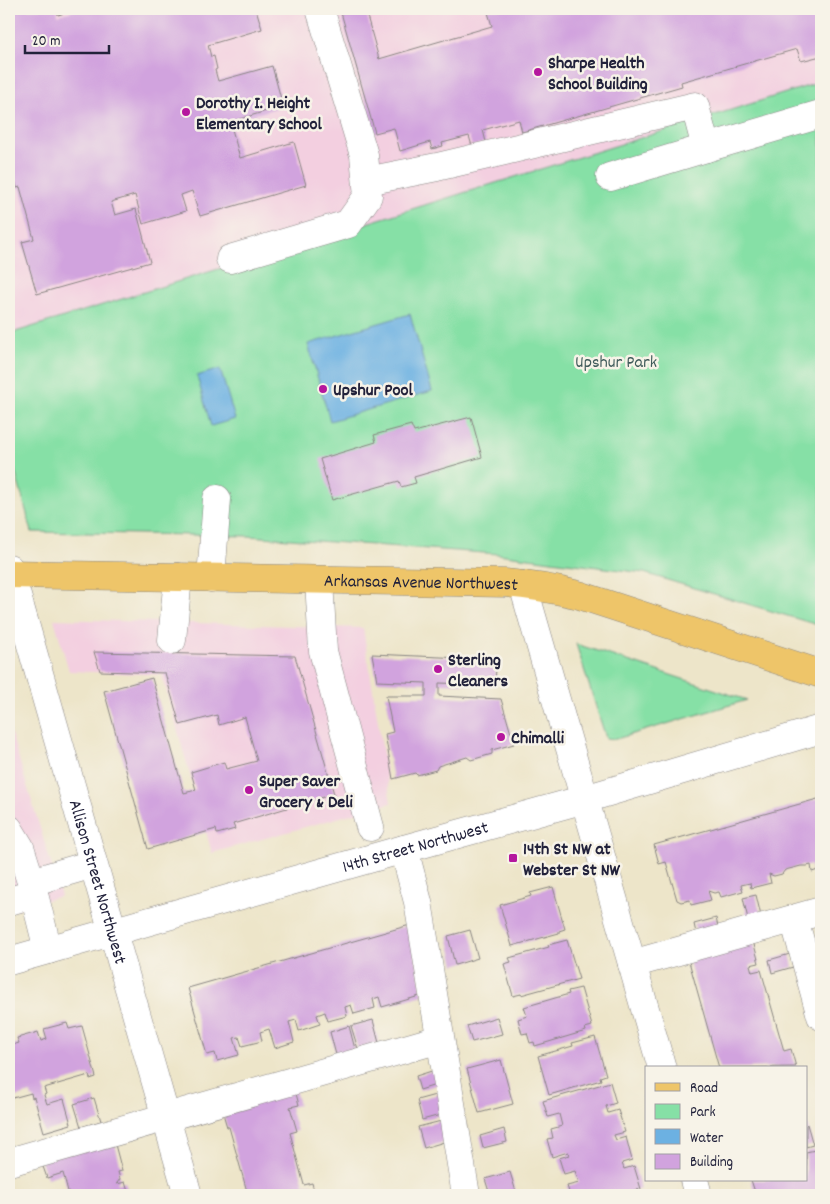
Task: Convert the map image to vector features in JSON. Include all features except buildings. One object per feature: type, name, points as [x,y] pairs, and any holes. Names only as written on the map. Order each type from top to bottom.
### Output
[{"type":"main road","name":"Arkansas Avenue Northwest","points":[[9,572],[496,583],[549,588],[579,595],[821,674]]},
{"type":"street","points":[[230,259],[348,224],[368,196],[364,155],[320,9]]},
{"type":"street","points":[[367,181],[437,167],[695,106],[706,148]]},
{"type":"street","points":[[610,177],[821,114]]},
{"type":"street","points":[[211,578],[217,499]]},
{"type":"street","name":"Allison Street Northwest","points":[[9,572],[188,1195]]},
{"type":"street","points":[[172,640],[178,577]]},
{"type":"street","points":[[319,580],[323,651],[370,827]]},
{"type":"street","points":[[523,585],[661,1066]]},
{"type":"street","name":"14th Street Northwest","points":[[9,961],[404,848],[585,799],[821,729]]},
{"type":"street","points":[[9,829],[20,847],[24,893],[48,950]]},
{"type":"street","points":[[404,848],[418,902],[466,1195]]},
{"type":"street","points":[[24,893],[93,864]]},
{"type":"street","points":[[632,964],[821,912]]},
{"type":"street","points":[[794,919],[816,974],[821,1016]]},
{"type":"street","points":[[9,1162],[440,1039]]},
{"type":"street","points":[[695,1182],[698,1195]]},
{"type":"shaded area","points":[[9,9],[821,9],[821,82],[9,334]]},
{"type":"shaded area","points":[[54,619],[363,628],[391,803],[212,853],[162,675],[69,671]]},
{"type":"shaded area","points":[[9,727],[61,896],[9,911]]},
{"type":"green space","name":"Upshur Park","points":[[821,82],[821,626],[644,573],[498,554],[248,536],[32,532],[9,449],[9,334]]},
{"type":"green space","points":[[576,644],[747,700],[616,739],[606,738]]},
{"type":"water","points":[[410,314],[432,391],[330,421],[308,344]]},
{"type":"water","points":[[220,369],[235,419],[211,426],[197,376]]},
{"type":"place","name":"Sharpe Health School Building","points":[[538,72]]},
{"type":"place","name":"Dorothy I. Height Elementary School","points":[[186,112]]},
{"type":"place","name":"Upshur Pool","points":[[323,389]]},
{"type":"place","name":"Sterling Cleaners","points":[[438,669]]},
{"type":"place","name":"Chimalli","points":[[501,737]]},
{"type":"place","name":"Super Saver Grocery & Deli","points":[[249,790]]},
{"type":"place","name":"14th St NW at Webster St NW","points":[[513,858]]}]
